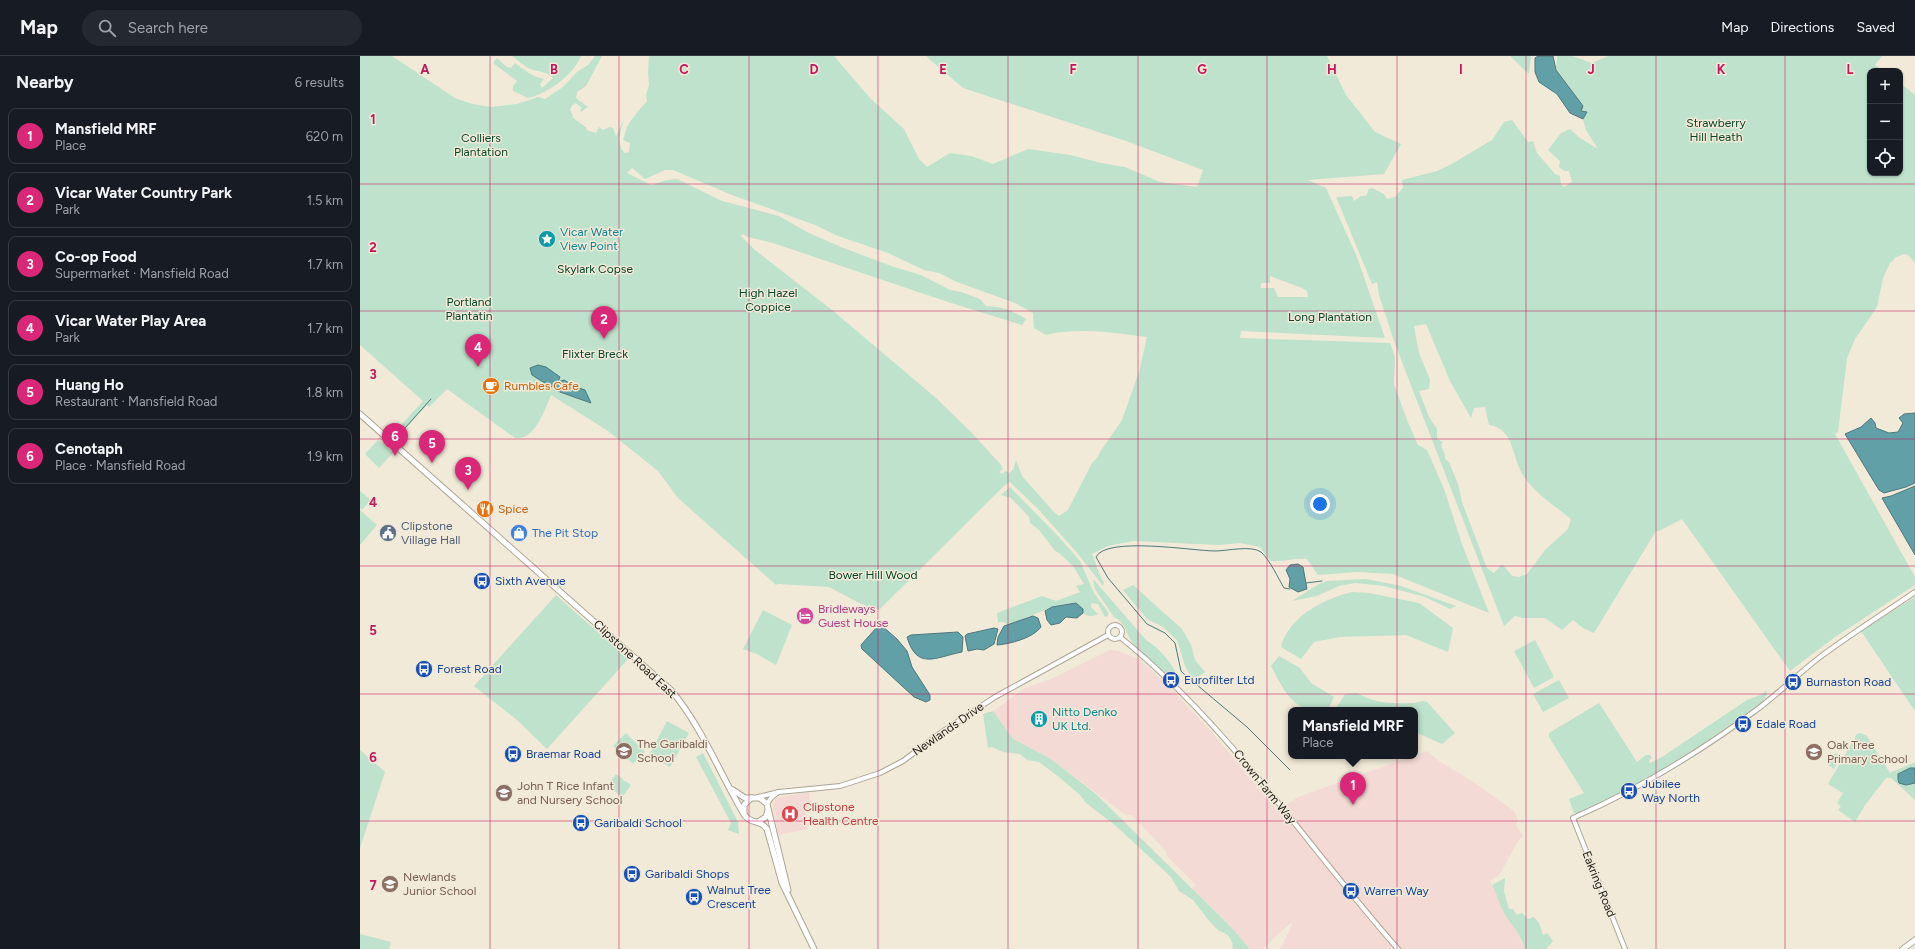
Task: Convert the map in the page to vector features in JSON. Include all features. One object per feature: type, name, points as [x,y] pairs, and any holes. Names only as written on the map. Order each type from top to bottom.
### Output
[{"type":"main road","name":"Clipstone Road East","points":[[360,414],[671,690],[686,710],[731,788],[745,816]]},
{"type":"main road","points":[[731,788],[740,796],[751,798],[758,797],[763,799],[768,806],[781,866],[793,908]]},
{"type":"main road","points":[[751,798],[744,805],[745,816],[749,820],[762,823],[767,829],[782,883],[814,949]]},
{"type":"main road","points":[[758,822],[766,817],[768,806]]},
{"type":"main road","points":[[1903,949],[1915,940]]},
{"type":"street","name":"Eakring Road","points":[[1625,949],[1573,818],[1636,789],[1713,740],[1769,700],[1801,672],[1836,646],[1915,592]]},
{"type":"street","points":[[1116,624],[1122,630],[1120,637],[1112,639],[1108,635],[1109,627],[1116,624]]},
{"type":"street","name":"Newlands Drive","points":[[758,797],[779,792],[840,786],[880,774],[903,761],[995,696],[1108,635]]},
{"type":"street","name":"Crown Farm Way","points":[[1120,637],[1174,684],[1227,740],[1398,949]]},
{"type":"street","points":[[768,806],[771,798],[779,792]]},
{"type":"shaded area","points":[[1110,650],[1119,651],[1140,660],[1165,683],[1212,732],[1277,811],[1298,797],[1405,759],[1418,759],[1418,754],[1427,751],[1439,761],[1475,783],[1514,811],[1518,820],[1516,825],[1523,836],[1518,841],[1500,874],[1490,881],[1498,895],[1503,910],[1514,926],[1525,949],[1280,949],[1292,925],[1291,923],[1262,949],[1250,949],[1231,927],[1192,888],[1196,885],[1167,856],[1166,851],[1131,815],[1126,815],[1051,759],[1013,739],[993,711],[1025,688],[1051,679]]},
{"type":"shaded area","name":"Clipstone Health Centre","points":[[809,792],[811,807],[805,812],[808,829],[778,835],[773,805],[776,798]]},
{"type":"green space","points":[[360,56],[392,56],[455,98],[472,104],[491,107],[517,104],[538,97],[545,99],[563,87],[578,71],[588,65],[595,56],[602,56],[586,86],[577,92],[576,98],[588,107],[581,112],[580,110],[582,108],[576,103],[572,105],[570,110],[573,115],[572,117],[587,128],[586,130],[596,133],[599,127],[603,130],[610,127],[613,128],[616,136],[624,119],[619,141],[625,153],[629,152],[630,143],[623,140],[627,127],[642,106],[647,102],[646,95],[649,85],[649,56],[834,56],[871,99],[904,129],[919,159],[927,167],[950,153],[971,156],[993,164],[1028,149],[1070,155],[1101,163],[1125,167],[1160,182],[1197,187],[1203,170],[1126,141],[963,88],[926,56],[1327,56],[1346,95],[1375,132],[1401,144],[1384,174],[1308,180],[1326,188],[1357,257],[1385,338],[1241,331],[1240,338],[1390,343],[1395,357],[1394,384],[1407,420],[1418,445],[1427,450],[1444,489],[1462,544],[1489,613],[1393,574],[1357,572],[1318,575],[1307,559],[1270,561],[1260,547],[1240,543],[1219,545],[1133,541],[1108,546],[1092,554],[1104,583],[1103,586],[1079,555],[1039,510],[1010,482],[1004,486],[879,610],[859,603],[829,587],[776,585],[678,498],[658,471],[608,431],[551,395],[544,412],[533,430],[523,437],[515,438],[447,389],[429,407],[427,405],[398,437],[393,434],[423,401],[360,345]],"holes":[[[632,168],[645,179],[665,170],[673,170],[732,195],[815,225],[838,236],[888,253],[924,270],[939,273],[957,282],[1015,303],[1033,313],[1034,328],[1046,335],[1071,331],[1084,331],[1109,332],[1147,337],[1139,372],[1122,420],[1097,458],[1092,463],[1068,510],[1059,516],[1054,512],[1022,476],[1016,460],[1013,470],[1009,473],[1006,471],[1002,474],[999,472],[1003,469],[1001,465],[972,433],[936,398],[832,310],[755,250],[741,236],[743,234],[748,237],[773,243],[945,301],[1022,325],[1026,319],[1007,310],[986,306],[980,299],[961,292],[950,290],[921,275],[894,267],[841,247],[807,232],[779,216],[722,201],[677,179],[667,180],[651,185],[627,173]],[[1270,276],[1302,288],[1307,291],[1308,297],[1278,297],[1274,288],[1261,288],[1261,283],[1270,283]]]},
{"type":"green space","points":[[512,56],[581,56],[572,70],[552,88],[536,96],[528,98],[513,91],[513,86],[517,81],[493,63],[497,58],[507,67],[511,68],[515,63],[532,75],[544,79],[540,84],[542,88],[553,78],[545,73],[530,69]]},
{"type":"green space","points":[[1531,56],[1529,74],[1511,57]]},
{"type":"green space","name":"Strawberry Hill Heath","points":[[1557,56],[1572,56],[1592,63],[1608,56],[1882,56],[1875,65],[1880,68],[1867,68],[1867,176],[1903,176],[1903,85],[1915,95],[1915,263],[1908,255],[1904,254],[1895,258],[1890,263],[1883,278],[1877,307],[1855,339],[1847,358],[1838,432],[1835,434],[1915,577],[1915,585],[1835,637],[1790,671],[1682,519],[1659,531],[1656,531],[1594,633],[1583,628],[1573,620],[1562,630],[1545,618],[1523,618],[1515,616],[1504,626],[1395,344],[1379,295],[1377,282],[1372,284],[1336,197],[1352,196],[1354,201],[1361,196],[1366,196],[1369,189],[1372,188],[1384,194],[1387,199],[1395,197],[1403,188],[1402,180],[1437,171],[1450,165],[1492,140],[1504,122],[1512,120],[1528,142],[1533,141],[1537,153],[1555,174],[1560,176],[1561,184],[1564,187],[1572,182],[1569,171],[1564,171],[1559,167],[1560,161],[1548,150],[1561,133],[1570,129],[1580,138],[1598,149],[1586,130],[1583,119],[1587,112],[1581,111],[1582,105],[1556,70]],"holes":[[[1426,324],[1450,381],[1471,418],[1474,408],[1485,407],[1489,425],[1504,432],[1511,444],[1519,468],[1528,482],[1545,499],[1571,519],[1568,529],[1545,550],[1527,574],[1519,577],[1512,576],[1502,564],[1494,573],[1487,568],[1462,502],[1458,484],[1449,462],[1445,459],[1441,445],[1443,442],[1437,439],[1437,429],[1429,417],[1419,391],[1429,389],[1430,380],[1419,353],[1414,326]]]},
{"type":"green space","points":[[378,440],[393,453],[379,468],[365,454]]},
{"type":"green space","points":[[1010,487],[1080,561],[1094,593],[1108,612],[1108,616],[1105,617],[1098,604],[1091,603],[1091,607],[1098,614],[1088,616],[1083,613],[1083,609],[1076,603],[1052,607],[1009,625],[1004,622],[998,622],[997,613],[1042,596],[1056,601],[1080,592],[1076,586],[1084,584],[1073,566],[1055,551],[1039,530],[1030,523],[1029,517],[1011,498],[1001,495]]},
{"type":"green space","points":[[360,491],[371,500],[362,510],[360,508]]},
{"type":"green space","points":[[360,510],[377,525],[360,545]]},
{"type":"green space","points":[[1093,579],[1147,641],[1155,646],[1164,655],[1172,665],[1176,674],[1171,677],[1168,676],[1136,647],[1121,622],[1114,617],[1095,589]]},
{"type":"green space","points":[[1366,579],[1401,586],[1456,606],[1450,609],[1425,597],[1384,586],[1355,583],[1339,586],[1317,596],[1292,601],[1319,584],[1327,581]]},
{"type":"green space","points":[[1133,585],[1182,629],[1191,645],[1195,660],[1205,672],[1195,679],[1189,673],[1185,666],[1177,640],[1163,627],[1147,619],[1123,590]]},
{"type":"green space","points":[[1352,592],[1369,593],[1419,603],[1453,628],[1448,652],[1406,635],[1340,637],[1314,642],[1301,659],[1281,647],[1285,636],[1292,626],[1309,610],[1330,599]]},
{"type":"green space","points":[[556,595],[628,659],[547,749],[517,720],[474,686]]},
{"type":"green space","points":[[1915,597],[1915,711],[1861,631]]},
{"type":"green space","points":[[763,610],[792,625],[776,665],[757,654],[743,649]]},
{"type":"green space","points":[[1535,640],[1554,677],[1534,688],[1514,651]]},
{"type":"green space","points":[[1279,656],[1300,668],[1311,683],[1334,697],[1329,707],[1302,707],[1296,703],[1286,692],[1271,666]]},
{"type":"green space","points":[[1559,680],[1569,698],[1543,712],[1533,694]]},
{"type":"green space","points":[[1766,690],[1767,695],[1761,703],[1701,745],[1649,778],[1579,813],[1574,813],[1569,799],[1584,793],[1549,737],[1549,733],[1599,703],[1637,762],[1646,755],[1650,755],[1652,758],[1649,760],[1650,763],[1662,757],[1747,700],[1763,694]]},
{"type":"green space","points":[[1357,693],[1376,701],[1390,703],[1427,702],[1455,733],[1442,744],[1418,733],[1418,707],[1337,707],[1345,694]]},
{"type":"green space","points":[[993,711],[1013,739],[1051,759],[1096,794],[1231,927],[1250,949],[1233,949],[1232,942],[1228,935],[1218,930],[1193,900],[1179,891],[1171,877],[1116,826],[1086,803],[1080,795],[1059,777],[1039,762],[1027,760],[1020,754],[1003,752],[992,747],[988,748],[983,714]]},
{"type":"green space","points":[[667,721],[689,733],[670,767],[649,755]]},
{"type":"green space","points":[[626,733],[645,752],[633,764],[613,746]]},
{"type":"green space","points":[[1860,733],[1867,736],[1890,773],[1915,762],[1915,800],[1891,778],[1886,778],[1865,805],[1855,822],[1838,810],[1841,806],[1837,803],[1843,793],[1828,784],[1857,734]]},
{"type":"green space","points":[[360,750],[385,772],[360,848]]},
{"type":"green space","points":[[703,753],[738,822],[739,834],[728,830],[731,823],[696,757]]},
{"type":"green space","points":[[1835,753],[1841,756],[1834,769],[1828,765]]},
{"type":"green space","points":[[616,774],[623,779],[624,782],[625,781],[631,785],[621,797],[608,785]]},
{"type":"green space","points":[[1505,878],[1504,891],[1509,909],[1513,909],[1517,915],[1522,913],[1528,919],[1534,917],[1536,919],[1543,935],[1547,933],[1553,941],[1546,949],[1525,949],[1518,934],[1503,911],[1492,885]]},
{"type":"green space","points":[[360,934],[391,942],[389,949],[360,949]]},
{"type":"water","points":[[1538,56],[1553,56],[1556,70],[1583,106],[1581,111],[1587,112],[1583,119],[1570,113],[1557,94],[1539,82],[1535,72],[1535,58]]},
{"type":"water","points":[[538,365],[546,367],[560,377],[558,382],[564,380],[585,390],[591,403],[560,392],[555,389],[556,383],[551,387],[532,375],[530,368]]},
{"type":"water","points":[[1915,413],[1915,483],[1884,493],[1879,490],[1845,434],[1861,427],[1871,418],[1875,423],[1876,428],[1889,433],[1898,432],[1903,423],[1899,418],[1904,414]]},
{"type":"water","points":[[1915,486],[1915,555],[1882,498]]},
{"type":"water","points":[[1298,564],[1303,567],[1307,589],[1298,592],[1289,587],[1290,579],[1286,570],[1290,565]]},
{"type":"water","points":[[1076,603],[1083,609],[1083,613],[1077,618],[1066,617],[1060,623],[1051,625],[1047,620],[1045,611],[1052,607]]},
{"type":"water","points":[[1033,616],[1038,618],[1041,627],[1037,631],[1021,640],[997,645],[998,637],[1004,626]]},
{"type":"water","points":[[881,625],[897,639],[907,651],[912,667],[930,695],[930,700],[926,702],[914,697],[862,649],[861,645],[877,627]]},
{"type":"water","points":[[994,628],[998,629],[994,644],[984,650],[977,649],[968,651],[965,636],[967,634]]},
{"type":"water","points":[[958,632],[963,637],[962,652],[928,659],[922,658],[916,654],[911,648],[907,637],[911,635]]},
{"type":"water","points":[[1910,768],[1915,768],[1915,783],[1906,785],[1899,783],[1898,774]]},
{"type":"waterway","points":[[405,428],[431,399]]},
{"type":"waterway","points":[[1290,589],[1284,588],[1271,564],[1264,555],[1257,550],[1251,549],[1215,551],[1133,546],[1116,547],[1103,551],[1096,557],[1108,578],[1147,624],[1165,633],[1175,643],[1181,671],[1247,727],[1290,770]]},
{"type":"waterway","points":[[1306,583],[1322,581]]},
{"type":"place","name":"Vicar Water View Point","points":[[547,239]]},
{"type":"place","name":"Vicar Water Country Park","points":[[604,339]]},
{"type":"place","name":"Vicar Water Play Area","points":[[478,367]]},
{"type":"place","name":"Rumbles Cafe","points":[[491,386]]},
{"type":"place","name":"Cenotaph","points":[[395,456]]},
{"type":"place","name":"Huang Ho","points":[[432,463]]},
{"type":"place","name":"Co-op Food","points":[[468,490]]},
{"type":"place","name":"Spice","points":[[485,509]]},
{"type":"place","name":"Clipstone Village Hall","points":[[388,533]]},
{"type":"place","name":"The Pit Stop","points":[[519,533]]},
{"type":"place","name":"Sixth Avenue","points":[[482,581]]},
{"type":"place","name":"Bridleways Guest House","points":[[805,616]]},
{"type":"place","name":"Forest Road","points":[[424,669]]},
{"type":"place","name":"Eurofilter Ltd","points":[[1171,680]]},
{"type":"place","name":"Burnaston Road","points":[[1793,682]]},
{"type":"place","name":"Nitto Denko UK Ltd.","points":[[1039,719]]},
{"type":"place","name":"Edale Road","points":[[1743,724]]},
{"type":"place","name":"The Garibaldi School","points":[[624,751]]},
{"type":"place","name":"Oak Tree Primary School","points":[[1814,752]]},
{"type":"place","name":"Braemar Road","points":[[513,754]]},
{"type":"place","name":"Jubilee Way North","points":[[1629,791]]},
{"type":"place","name":"John T Rice Infant and Nursery School","points":[[504,793]]},
{"type":"place","name":"Mansfield MRF","points":[[1353,805]]},
{"type":"place","name":"Clipstone Health Centre","points":[[790,814]]},
{"type":"place","name":"Garibaldi School","points":[[581,823]]},
{"type":"place","name":"Garibaldi Shops","points":[[632,874]]},
{"type":"place","name":"Newlands Junior School","points":[[390,884]]},
{"type":"place","name":"Warren Way","points":[[1351,891]]},
{"type":"place","name":"Walnut Tree Crescent","points":[[694,897]]},
{"type":"park label","name":"Colliers Plantation","points":[[481,145]]},
{"type":"park label","name":"Skylark Copse","points":[[595,269]]},
{"type":"park label","name":"High Hazel Coppice","points":[[768,300]]},
{"type":"park label","name":"Portland Plantatin","points":[[469,309]]},
{"type":"park label","name":"Long Plantation","points":[[1330,317]]},
{"type":"park label","name":"Flixter Breck","points":[[595,354]]},
{"type":"park label","name":"Bower Hill Wood","points":[[873,575]]}]
